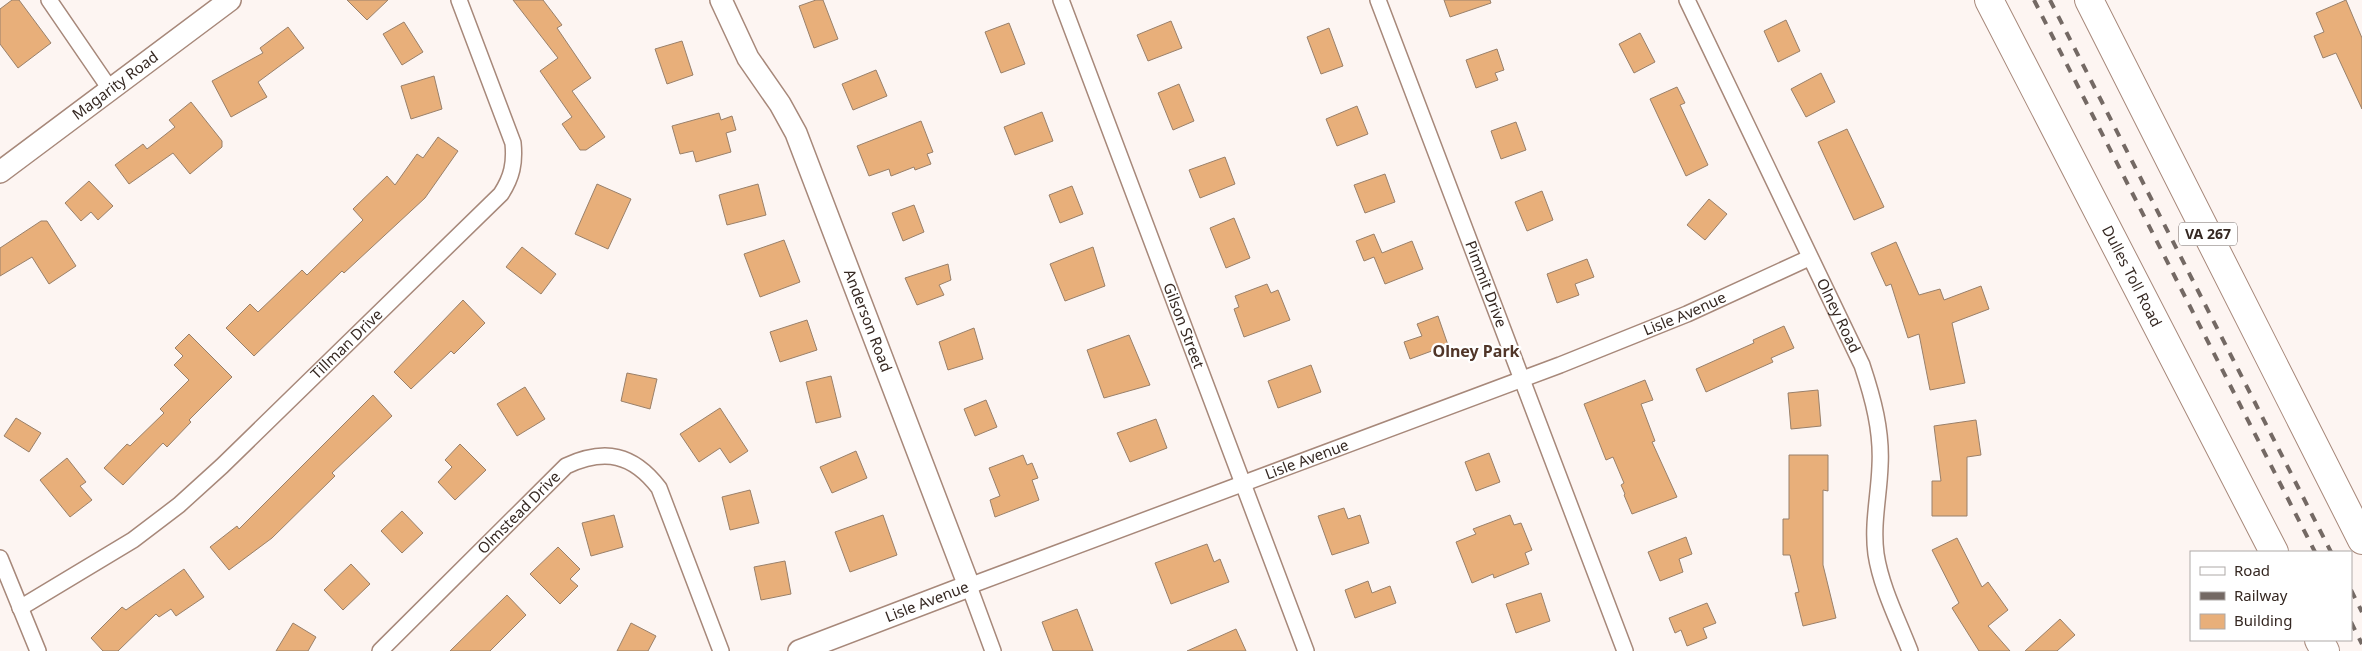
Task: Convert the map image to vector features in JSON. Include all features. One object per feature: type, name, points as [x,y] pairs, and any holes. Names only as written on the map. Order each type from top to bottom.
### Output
[{"type":"highway","name":"Dulles Toll Road","points":[[1989,0],[2273,551]]},
{"type":"highway","name":"VA 267","points":[[2089,0],[2362,540]]},
{"type":"street","points":[[48,0],[110,90]]},
{"type":"street","name":"Magarity Road","points":[[0,172],[230,0]]},
{"type":"street","name":"Tillman Drive","points":[[20,608],[116,552],[179,505],[222,466],[501,194],[510,179],[515,162],[514,143],[459,0]]},
{"type":"street","name":"Anderson Road","points":[[721,0],[748,58],[780,104],[796,133],[993,651]]},
{"type":"street","name":"Gilson Street","points":[[1061,0],[1306,651]]},
{"type":"street","name":"Pimmit Drive","points":[[1378,0],[1625,651]]},
{"type":"street","name":"Olney Road","points":[[1686,0],[1862,365],[1873,398],[1879,432],[1880,465],[1874,526],[1876,555],[1884,583],[1910,651]]},
{"type":"street","name":"Lisle Avenue","points":[[800,651],[1522,379],[1687,314],[1809,258]]},
{"type":"street","name":"Olmstead Drive","points":[[380,651],[566,466],[582,459],[599,455],[616,456],[634,463],[648,473],[659,488],[721,651]]},
{"type":"street","points":[[0,558],[38,651]]},
{"type":"building","points":[[12,0],[19,0],[51,43],[18,68],[0,44],[0,9]]},
{"type":"building","points":[[347,0],[388,0],[367,20]]},
{"type":"building","points":[[513,0],[543,0],[562,25],[557,28],[591,78],[572,91],[605,137],[586,150],[580,150],[562,124],[572,117],[540,71],[558,58]]},
{"type":"building","points":[[816,0],[823,0],[838,39],[814,48],[799,6]]},
{"type":"building","points":[[1444,0],[1490,0],[1491,3],[1450,17]]},
{"type":"building","points":[[2346,0],[2362,38],[2362,109],[2336,53],[2323,58],[2314,36],[2324,32],[2316,13]]},
{"type":"building","points":[[1786,20],[1800,51],[1778,62],[1764,31]]},
{"type":"building","points":[[1171,21],[1182,48],[1148,61],[1137,35]]},
{"type":"building","points":[[404,22],[423,52],[402,65],[383,34]]},
{"type":"building","points":[[1009,23],[1025,64],[1001,73],[985,32]]},
{"type":"building","points":[[288,27],[304,48],[258,82],[267,97],[231,117],[212,81],[263,53],[260,48]]},
{"type":"building","points":[[1329,28],[1343,66],[1321,74],[1307,37]]},
{"type":"building","points":[[1640,33],[1655,62],[1634,73],[1619,44]]},
{"type":"building","points":[[682,41],[693,75],[667,84],[655,49]]},
{"type":"building","points":[[1497,49],[1504,70],[1495,73],[1498,80],[1476,88],[1466,60]]},
{"type":"building","points":[[876,70],[887,96],[853,110],[842,84]]},
{"type":"building","points":[[1821,73],[1835,102],[1806,117],[1791,89]]},
{"type":"building","points":[[434,76],[442,109],[411,119],[401,86]]},
{"type":"building","points":[[1179,84],[1194,121],[1173,130],[1158,93]]},
{"type":"building","points":[[1677,87],[1685,103],[1680,105],[1708,165],[1686,176],[1650,99]]},
{"type":"building","points":[[191,102],[222,141],[222,147],[190,174],[173,153],[129,184],[115,165],[143,144],[147,149],[175,127],[169,120]]},
{"type":"building","points":[[1357,106],[1368,134],[1337,146],[1326,119]]},
{"type":"building","points":[[1042,112],[1053,141],[1015,155],[1004,127]]},
{"type":"building","points":[[719,113],[721,120],[732,116],[736,130],[726,133],[731,152],[696,162],[693,151],[680,154],[672,126]]},
{"type":"building","points":[[921,121],[933,152],[927,154],[931,164],[915,170],[914,167],[891,176],[889,169],[869,176],[857,146]]},
{"type":"building","points":[[1516,122],[1526,150],[1501,159],[1491,131]]},
{"type":"building","points":[[1847,129],[1884,207],[1854,220],[1818,142]]},
{"type":"building","points":[[438,137],[458,151],[425,198],[344,273],[342,271],[254,356],[226,328],[250,304],[258,312],[302,270],[307,275],[363,220],[353,209],[387,176],[395,185],[417,154],[423,158]]},
{"type":"building","points":[[1225,157],[1235,184],[1200,198],[1189,170]]},
{"type":"building","points":[[1385,174],[1395,202],[1365,213],[1354,185]]},
{"type":"building","points":[[89,181],[113,206],[98,220],[91,212],[81,221],[65,203]]},
{"type":"building","points":[[597,184],[631,199],[608,249],[575,234]]},
{"type":"building","points":[[758,184],[766,215],[727,225],[719,195]]},
{"type":"building","points":[[1072,186],[1083,214],[1060,223],[1049,195]]},
{"type":"building","points":[[1542,191],[1553,220],[1527,231],[1515,202]]},
{"type":"building","points":[[1709,199],[1727,214],[1705,240],[1687,225]]},
{"type":"building","points":[[914,205],[924,232],[903,241],[892,213]]},
{"type":"building","points":[[1234,218],[1250,258],[1226,268],[1210,228]]},
{"type":"building","points":[[41,221],[47,221],[76,266],[49,284],[32,257],[0,276],[0,248]]},
{"type":"building","points":[[1374,234],[1382,253],[1412,241],[1423,269],[1385,284],[1374,257],[1364,261],[1356,241]]},
{"type":"building","points":[[784,240],[800,282],[760,297],[744,254]]},
{"type":"building","points":[[1896,242],[1919,295],[1940,289],[1944,300],[1981,286],[1989,309],[1952,323],[1965,383],[1930,390],[1919,334],[1908,338],[1891,284],[1886,286],[1871,253]]},
{"type":"building","points":[[522,247],[556,274],[541,294],[506,267]]},
{"type":"building","points":[[1093,247],[1105,286],[1065,301],[1050,264]]},
{"type":"building","points":[[1587,259],[1594,277],[1575,284],[1579,295],[1557,303],[1547,274]]},
{"type":"building","points":[[948,264],[951,280],[939,285],[944,295],[917,305],[905,278]]},
{"type":"building","points":[[1267,284],[1271,293],[1278,290],[1290,320],[1244,337],[1234,309],[1239,307],[1235,296]]},
{"type":"building","points":[[463,300],[485,323],[454,354],[451,351],[411,389],[394,372]]},
{"type":"building","points":[[1438,316],[1448,345],[1410,359],[1404,342],[1422,336],[1417,324]]},
{"type":"building","points":[[807,320],[817,350],[780,362],[770,332]]},
{"type":"building","points":[[1784,326],[1794,348],[1771,358],[1773,362],[1706,392],[1696,369],[1754,343],[1753,340]]},
{"type":"building","points":[[974,328],[983,359],[948,370],[939,342]]},
{"type":"building","points":[[189,334],[232,377],[189,420],[191,422],[167,447],[163,443],[123,485],[104,468],[127,444],[130,446],[164,413],[160,409],[189,380],[174,365],[183,356],[175,348]]},
{"type":"building","points":[[1129,335],[1150,385],[1104,398],[1087,350]]},
{"type":"building","points":[[1311,365],[1321,392],[1278,408],[1268,381]]},
{"type":"building","points":[[627,373],[657,379],[650,409],[621,401]]},
{"type":"building","points":[[831,376],[841,417],[816,423],[806,382]]},
{"type":"building","points":[[1645,380],[1653,400],[1641,404],[1655,441],[1652,442],[1677,497],[1632,514],[1621,485],[1624,483],[1613,457],[1606,460],[1584,404]]},
{"type":"building","points":[[525,387],[545,419],[517,436],[497,404]]},
{"type":"building","points":[[1818,390],[1821,426],[1791,429],[1788,393]]},
{"type":"building","points":[[373,395],[392,416],[332,473],[335,476],[272,538],[229,570],[210,547],[237,526],[239,529]]},
{"type":"building","points":[[986,400],[997,427],[975,436],[964,409]]},
{"type":"building","points":[[720,408],[748,451],[730,463],[720,448],[699,462],[680,434]]},
{"type":"building","points":[[16,418],[41,433],[29,452],[4,436]]},
{"type":"building","points":[[1156,419],[1167,448],[1130,462],[1117,433]]},
{"type":"building","points":[[1976,420],[1981,455],[1967,457],[1967,516],[1932,516],[1932,481],[1941,481],[1934,426]]},
{"type":"building","points":[[460,444],[486,470],[455,500],[438,482],[452,467],[445,460]]},
{"type":"building","points":[[856,451],[867,478],[832,493],[820,467]]},
{"type":"building","points":[[1489,453],[1500,482],[1476,491],[1465,462]]},
{"type":"building","points":[[1023,455],[1027,465],[1032,463],[1038,478],[1032,480],[1039,500],[995,517],[990,500],[1000,496],[989,468]]},
{"type":"building","points":[[1789,455],[1828,455],[1828,491],[1823,490],[1823,565],[1836,618],[1803,626],[1795,593],[1799,592],[1790,555],[1783,555],[1783,519],[1789,519]]},
{"type":"building","points":[[67,458],[86,482],[80,486],[92,500],[70,517],[40,480]]},
{"type":"building","points":[[750,490],[759,523],[730,530],[722,497]]},
{"type":"building","points":[[1344,508],[1348,519],[1360,515],[1369,543],[1332,555],[1318,516]]},
{"type":"building","points":[[402,511],[423,533],[402,553],[381,531]]},
{"type":"building","points":[[614,515],[623,547],[591,556],[582,523]]},
{"type":"building","points":[[883,515],[897,555],[850,572],[835,532]]},
{"type":"building","points":[[1510,515],[1514,525],[1521,523],[1532,550],[1525,553],[1529,564],[1494,578],[1493,574],[1472,583],[1456,542],[1476,534],[1473,529]]},
{"type":"building","points":[[1686,537],[1692,554],[1679,559],[1683,572],[1660,581],[1648,552]]},
{"type":"building","points":[[1957,538],[1982,587],[1988,582],[2008,610],[1988,626],[2010,651],[1979,651],[1952,608],[1959,603],[1932,550]]},
{"type":"building","points":[[1207,544],[1214,562],[1220,559],[1229,582],[1171,604],[1155,563]]},
{"type":"building","points":[[558,547],[580,569],[570,579],[578,586],[560,604],[530,574]]},
{"type":"building","points":[[785,561],[791,594],[761,600],[754,567]]},
{"type":"building","points":[[351,564],[370,584],[343,610],[324,590]]},
{"type":"building","points":[[184,569],[204,597],[176,616],[171,609],[159,617],[156,614],[118,651],[103,651],[91,638],[122,607],[126,610]]},
{"type":"building","points":[[1368,581],[1372,593],[1390,586],[1396,603],[1355,618],[1345,590]]},
{"type":"building","points":[[1541,593],[1550,621],[1516,633],[1506,604]]},
{"type":"building","points":[[507,595],[526,615],[490,651],[450,651]]},
{"type":"building","points":[[1707,603],[1716,623],[1703,628],[1707,638],[1687,646],[1681,630],[1675,633],[1669,618]]},
{"type":"building","points":[[1077,609],[1093,651],[1053,651],[1042,622]]},
{"type":"building","points":[[2060,619],[2075,635],[2057,651],[2025,651]]},
{"type":"building","points":[[293,623],[316,637],[308,651],[276,651]]},
{"type":"building","points":[[631,623],[656,636],[648,651],[617,651]]},
{"type":"building","points":[[1236,629],[1246,651],[1187,651]]},
{"type":"railway","points":[[2034,0],[2314,551]]},
{"type":"railway","points":[[2050,0],[2330,551]]},
{"type":"railway","points":[[2352,592],[2362,612]]},
{"type":"railway","points":[[2352,624],[2362,644]]},
{"type":"district","name":"Olney Park","points":[[1476,351]]}]
